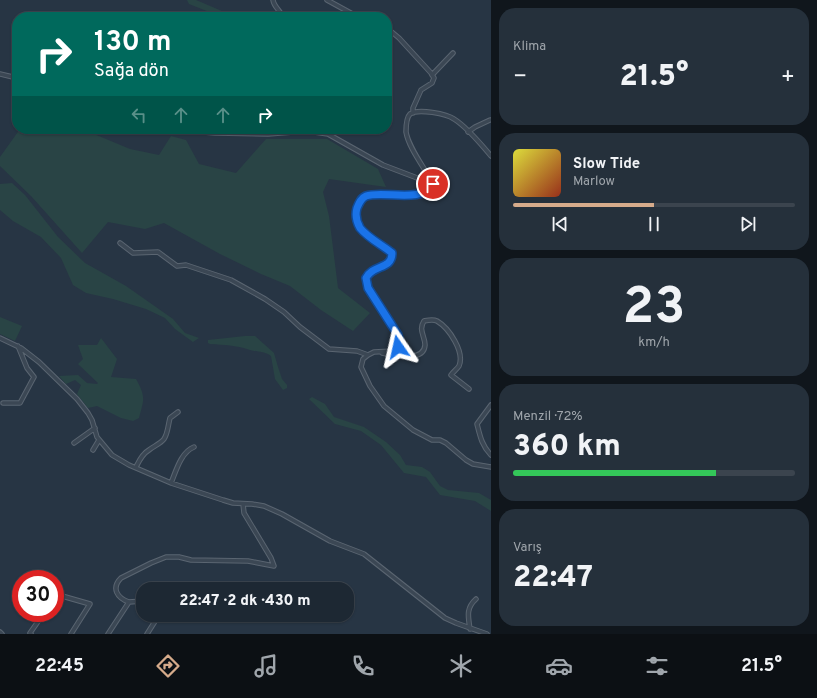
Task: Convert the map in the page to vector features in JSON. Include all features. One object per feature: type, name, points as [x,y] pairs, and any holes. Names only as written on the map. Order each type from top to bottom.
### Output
[{"type":"street","points":[[273,0],[274,5],[280,12]]},
{"type":"street","points":[[327,0],[349,12]]},
{"type":"street","points":[[392,33],[434,78],[432,84],[421,90],[413,108],[413,113]]},
{"type":"street","points":[[432,75],[453,53]]},
{"type":"street","points":[[0,74],[12,77]]},
{"type":"street","points":[[433,184],[411,146],[406,132],[406,122],[408,116],[413,113],[442,113],[448,115],[456,120],[491,156]]},
{"type":"street","points":[[468,132],[490,120]]},
{"type":"street","points":[[328,134],[383,165],[433,184]]},
{"type":"street","points":[[433,184],[430,189],[423,192],[401,195],[366,196],[359,201],[355,213],[356,221],[361,229],[392,253],[392,258],[389,262],[382,267],[373,270],[366,278],[367,283],[398,335],[400,343],[393,351],[375,352],[368,355],[363,359],[361,367],[370,386],[384,406],[413,430],[432,440],[440,440],[446,443],[472,464],[491,467]]},
{"type":"street","points":[[120,244],[133,253],[158,252],[177,266],[186,265],[231,280],[265,298],[329,348],[357,351],[368,355]]},
{"type":"street","points":[[375,352],[404,357],[416,356],[422,352],[425,346],[421,329],[422,324],[424,321],[431,320],[437,322],[450,333],[460,355],[459,365],[451,375],[469,390]]},
{"type":"street","points":[[0,338],[18,346],[39,362],[77,399],[88,413],[99,440],[112,455],[136,468],[171,483],[223,500],[243,504],[252,504],[268,508],[282,514],[330,541],[364,554],[435,611],[456,623],[487,634]]},
{"type":"street","points":[[3,403],[20,403],[34,377],[27,368],[18,346]]},
{"type":"street","points":[[491,405],[477,424],[480,439],[486,450],[491,455]]},
{"type":"street","points":[[136,468],[141,458],[147,451],[157,446],[164,439],[168,431],[170,418],[178,412]]},
{"type":"street","points":[[74,443],[95,428]]},
{"type":"street","points":[[93,450],[99,440]]},
{"type":"street","points":[[171,483],[181,460],[189,449],[194,447]]},
{"type":"street","points":[[136,602],[129,602],[118,596],[115,590],[118,582],[121,578],[166,557],[179,557],[191,560],[248,561],[274,566],[271,558],[244,513],[243,504]]},
{"type":"street","points":[[64,597],[90,604],[71,634]]},
{"type":"street","points":[[470,628],[468,609],[476,599]]},
{"type":"street","points":[[108,634],[129,602]]},
{"type":"street","points":[[31,634],[38,622]]},
{"type":"street","points":[[147,634],[155,622]]},
{"type":"green space","points":[[187,0],[196,0],[224,12],[209,12],[189,4]]},
{"type":"green space","points":[[16,134],[94,134],[130,149],[159,155],[171,136],[186,140],[199,164],[236,173],[266,139],[327,139],[378,169],[386,187],[329,179],[323,192],[329,216],[338,288],[370,313],[353,331],[321,310],[290,286],[220,254],[164,223],[145,229],[108,222],[82,253],[31,196],[0,166],[0,157]]},
{"type":"green space","points":[[12,183],[25,195],[58,237],[85,263],[126,286],[173,319],[185,333],[199,338],[193,342],[175,329],[165,318],[146,309],[86,293],[73,285],[61,258],[41,237],[13,221],[0,210],[0,184]]},
{"type":"green space","points":[[0,317],[22,326],[15,341],[0,334]]},
{"type":"green space","points":[[255,336],[274,353],[282,379],[287,385],[287,388],[283,390],[275,379],[271,356],[268,354],[235,346],[208,343],[208,340]]},
{"type":"green space","points":[[101,338],[117,359],[111,377],[136,379],[143,394],[143,402],[139,418],[133,421],[121,418],[97,406],[88,408],[77,394],[81,385],[75,380],[66,384],[59,376],[78,375],[87,383],[97,384],[98,383],[78,364],[83,359],[78,345],[97,345]]},
{"type":"green space","points":[[312,397],[325,404],[334,417],[364,427],[386,442],[400,455],[406,465],[422,467],[430,472],[440,486],[448,490],[479,493],[491,500],[491,511],[475,501],[440,495],[426,477],[404,473],[381,445],[361,431],[335,424],[309,399]]},
{"type":"route","points":[[398,347],[400,343],[398,335],[368,288],[366,278],[373,270],[382,267],[389,262],[392,258],[392,253],[361,229],[356,221],[355,213],[359,201],[366,196],[401,195],[423,192],[430,189],[433,184]]}]
